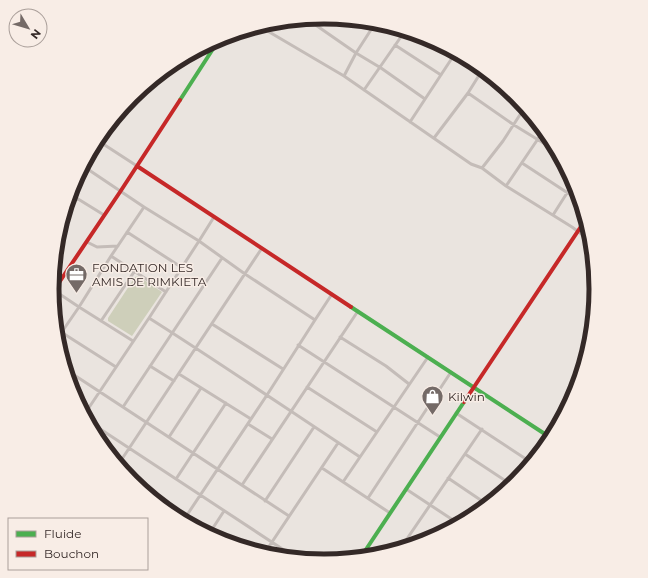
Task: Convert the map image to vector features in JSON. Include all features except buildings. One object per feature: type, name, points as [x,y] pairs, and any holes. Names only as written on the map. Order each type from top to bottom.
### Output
[{"type":"street","points":[[315,25],[425,99]]},
{"type":"street","points":[[344,76],[371,29]]},
{"type":"street","points":[[266,30],[344,76],[471,164],[482,168],[506,186],[584,235]]},
{"type":"street","points":[[364,90],[402,36]]},
{"type":"street","points":[[396,45],[441,75]]},
{"type":"street","points":[[59,282],[213,48]]},
{"type":"street","points":[[410,122],[452,58]]},
{"type":"street","points":[[434,138],[468,93],[479,75]]},
{"type":"street","points":[[468,93],[514,126],[546,145]]},
{"type":"street","points":[[482,168],[514,126],[522,113]]},
{"type":"street","points":[[506,186],[540,136]]},
{"type":"street","points":[[103,144],[545,434]]},
{"type":"street","points":[[522,163],[572,195]]},
{"type":"street","points":[[88,169],[315,320]]},
{"type":"street","points":[[553,215],[569,189]]},
{"type":"street","points":[[73,203],[77,198],[104,215]]},
{"type":"street","points":[[62,330],[144,207]]},
{"type":"street","points":[[88,409],[214,217]]},
{"type":"street","points":[[365,551],[581,226]]},
{"type":"street","points":[[127,232],[181,268]]},
{"type":"street","points":[[87,242],[97,247],[118,246]]},
{"type":"street","points":[[122,460],[262,248]]},
{"type":"street","points":[[111,256],[166,292]]},
{"type":"street","points":[[122,407],[222,258]]},
{"type":"street","points":[[101,321],[134,272]]},
{"type":"street","points":[[187,515],[332,294]]},
{"type":"street","points":[[59,295],[133,341]]},
{"type":"street","points":[[242,485],[358,311]]},
{"type":"street","points":[[149,318],[360,457]]},
{"type":"street","points":[[212,324],[283,369]]},
{"type":"street","points":[[63,333],[116,367]]},
{"type":"street","points":[[340,337],[386,366],[409,384]]},
{"type":"street","points":[[298,345],[440,437]]},
{"type":"street","points":[[343,482],[428,357]]},
{"type":"street","points":[[150,366],[174,382]]},
{"type":"street","points":[[368,498],[450,372]]},
{"type":"street","points":[[73,374],[289,516]]},
{"type":"street","points":[[179,374],[251,419]]},
{"type":"street","points":[[307,387],[377,432]]},
{"type":"street","points":[[169,437],[201,388]]},
{"type":"street","points":[[176,479],[226,403]]},
{"type":"street","points":[[456,413],[527,459]]},
{"type":"street","points":[[248,424],[272,439]]},
{"type":"street","points":[[265,501],[314,427]]},
{"type":"street","points":[[99,428],[286,552]]},
{"type":"street","points":[[405,541],[482,429]]},
{"type":"street","points":[[268,548],[338,443]]},
{"type":"street","points":[[465,454],[506,481]]},
{"type":"street","points":[[322,468],[390,513]]},
{"type":"street","points":[[448,478],[482,501]]},
{"type":"street","points":[[406,488],[453,520]]},
{"type":"street","points":[[212,529],[224,511]]},
{"type":"green space","points":[[138,276],[162,292],[132,336],[108,321],[108,318],[135,277]]},
{"type":"traffic: fast","points":[[180,100],[213,48]]},
{"type":"traffic: fast","points":[[351,307],[545,434]]},
{"type":"traffic: fast","points":[[365,551],[464,402]]},
{"type":"traffic: jam","points":[[59,282],[180,100]]},
{"type":"traffic: jam","points":[[137,166],[351,307]]},
{"type":"traffic: jam","points":[[464,402],[581,226]]},
{"type":"place","name":"FONDATION LES AMIS DE RIMKIETA","points":[[77,294]]},
{"type":"place","name":"Kilwin","points":[[433,416]]}]
